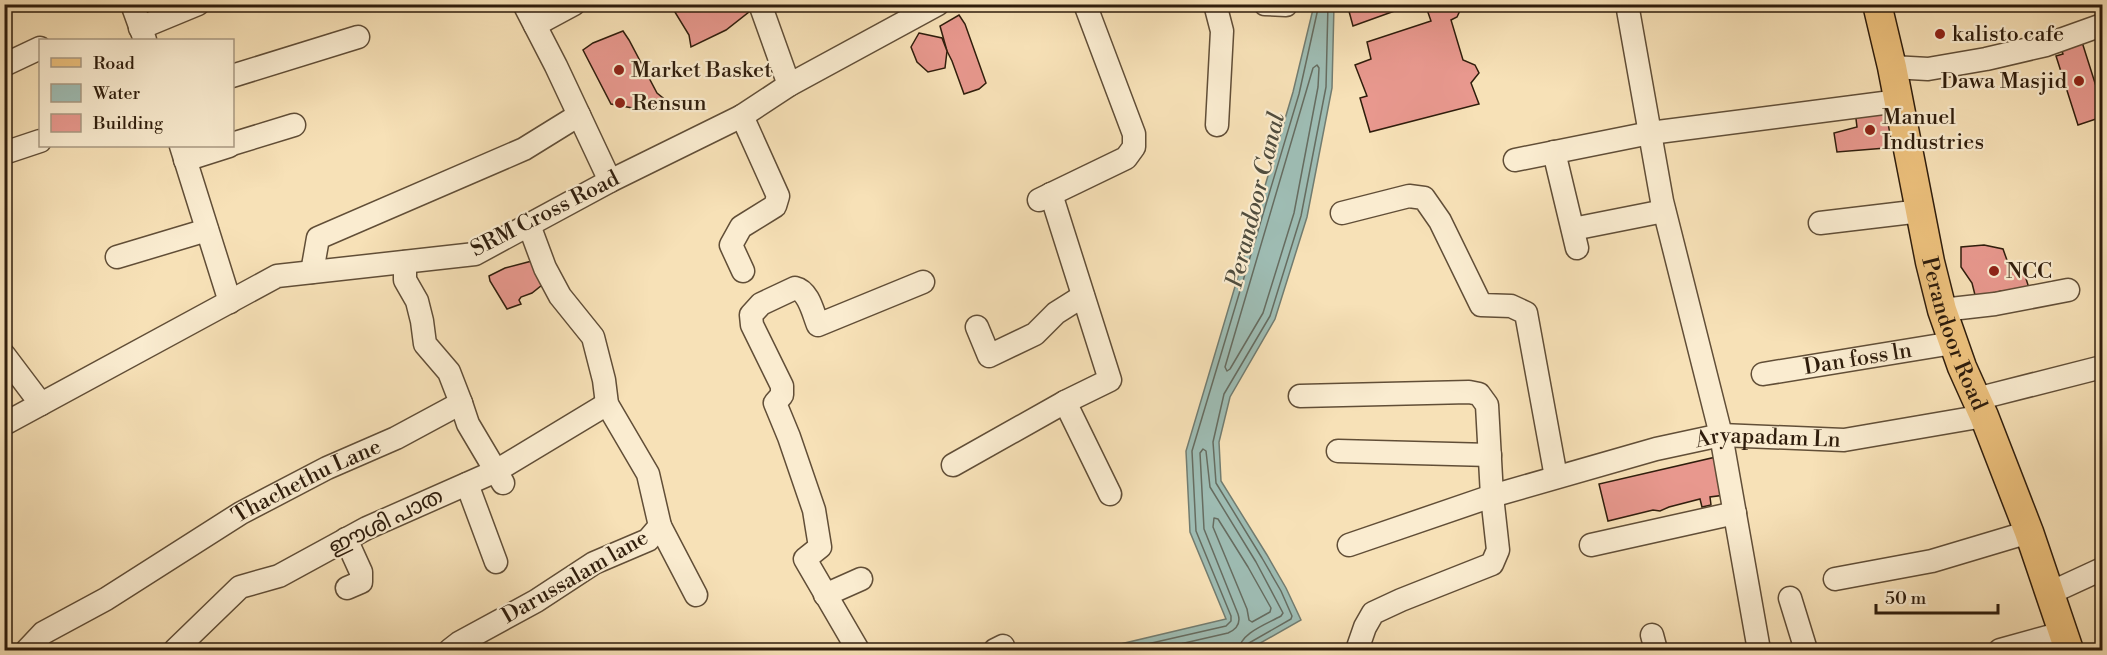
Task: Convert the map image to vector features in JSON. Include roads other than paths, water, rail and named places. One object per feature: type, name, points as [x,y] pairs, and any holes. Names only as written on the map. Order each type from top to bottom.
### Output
[{"type":"main road","name":"Perandoor Road","points":[[1877,4],[1942,310],[2029,532],[2066,642]]},
{"type":"street","points":[[132,4],[142,34],[198,4]]},
{"type":"street","points":[[524,4],[610,181]]},
{"type":"street","points":[[535,26],[574,4]]},
{"type":"street","points":[[760,4],[789,85]]},
{"type":"street","points":[[953,465],[1065,402],[1110,380],[1083,296],[1045,197],[1126,158],[1134,147],[1134,134],[1085,4]]},
{"type":"street","points":[[1215,4],[1222,31],[1217,125]]},
{"type":"street","points":[[1627,4],[1664,211],[1721,435],[1759,651]]},
{"type":"street","name":"SRM Cross Road","points":[[4,424],[277,276],[475,254],[610,181],[742,116],[789,85],[924,8]]},
{"type":"street","points":[[1892,67],[1928,69],[1986,59],[2046,45],[2103,25]]},
{"type":"street","points":[[234,75],[358,37]]},
{"type":"street","points":[[4,65],[39,48]]},
{"type":"street","points":[[1515,160],[1650,133],[1899,100]]},
{"type":"street","points":[[312,272],[318,238],[524,149],[579,115]]},
{"type":"street","points":[[742,116],[778,196],[775,206],[741,227],[731,245],[743,271]]},
{"type":"street","points":[[234,144],[294,125]]},
{"type":"street","points":[[4,153],[39,141]]},
{"type":"street","points":[[219,147],[183,153],[230,302]]},
{"type":"street","points":[[1554,152],[1575,238],[1664,211]]},
{"type":"street","points":[[1342,213],[1409,196],[1424,198],[1440,221],[1481,305],[1511,306],[1526,313],[1556,477]]},
{"type":"street","points":[[1820,223],[1921,211]]},
{"type":"street","name":"Darussalam lane","points":[[450,651],[459,643],[536,601],[594,562],[648,540],[660,526],[648,474],[607,404],[604,380],[593,337],[560,296],[545,268],[529,225]]},
{"type":"street","points":[[117,257],[207,230]]},
{"type":"street","points":[[405,262],[405,280],[417,302],[425,344],[449,372],[468,424],[500,478]]},
{"type":"street","points":[[858,651],[805,559],[820,547],[814,510],[775,403],[782,395],[782,386],[752,325],[751,315],[761,304],[795,288],[800,289],[806,295],[818,325],[923,282]]},
{"type":"street","points":[[1942,310],[1995,304],[2068,290]]},
{"type":"street","points":[[977,327],[989,356],[1035,334],[1056,313],[1083,296]]},
{"type":"street","name":"Dan foss ln","points":[[1763,374],[1953,343]]},
{"type":"street","points":[[4,355],[41,404]]},
{"type":"street","name":"Aryapadam Ln","points":[[1349,545],[1492,496],[1656,450],[1721,435],[1844,440],[1980,408],[2103,367]]},
{"type":"street","points":[[1300,396],[1469,392],[1479,394],[1487,405],[1492,496],[1498,550],[1492,564],[1373,613],[1365,627],[1357,651]]},
{"type":"street","points":[[1065,402],[1110,494]]},
{"type":"street","name":"Thachethu Lane","points":[[27,651],[43,633],[106,599],[241,513],[327,468],[396,438],[461,403]]},
{"type":"street","name":"ഈശി പാത","points":[[175,651],[240,587],[279,576],[367,528],[467,484],[500,478],[607,404]]},
{"type":"street","points":[[1338,451],[1490,455]]},
{"type":"street","points":[[467,484],[496,562]]},
{"type":"street","points":[[1591,545],[1735,513]]},
{"type":"street","points":[[660,526],[696,595]]},
{"type":"street","points":[[1835,579],[1932,561],[2029,532]]},
{"type":"street","points":[[346,539],[361,572],[361,582],[347,588]]},
{"type":"street","points":[[2050,593],[2103,569]]},
{"type":"street","points":[[825,595],[861,579]]},
{"type":"street","points":[[1790,598],[1806,651]]},
{"type":"street","points":[[2000,651],[2066,642]]},
{"type":"water","points":[[1314,5],[1334,5],[1332,88],[1307,217],[1275,319],[1230,397],[1219,442],[1221,481],[1286,588],[1301,620],[1248,650],[1107,650],[1108,647],[1226,619],[1190,532],[1186,451],[1293,92]]},
{"type":"place","name":"kalisto cafe","points":[[1940,34]]},
{"type":"place","name":"Market Basket","points":[[619,70]]},
{"type":"place","name":"Dawa Masjid","points":[[2079,81]]},
{"type":"place","name":"Rensun","points":[[620,103]]},
{"type":"place","name":"Manuel Industries","points":[[1870,130]]},
{"type":"place","name":"NCC","points":[[1994,271]]},
{"type":"water label","name":"Perandoor Canal","points":[[1256,200]]}]
